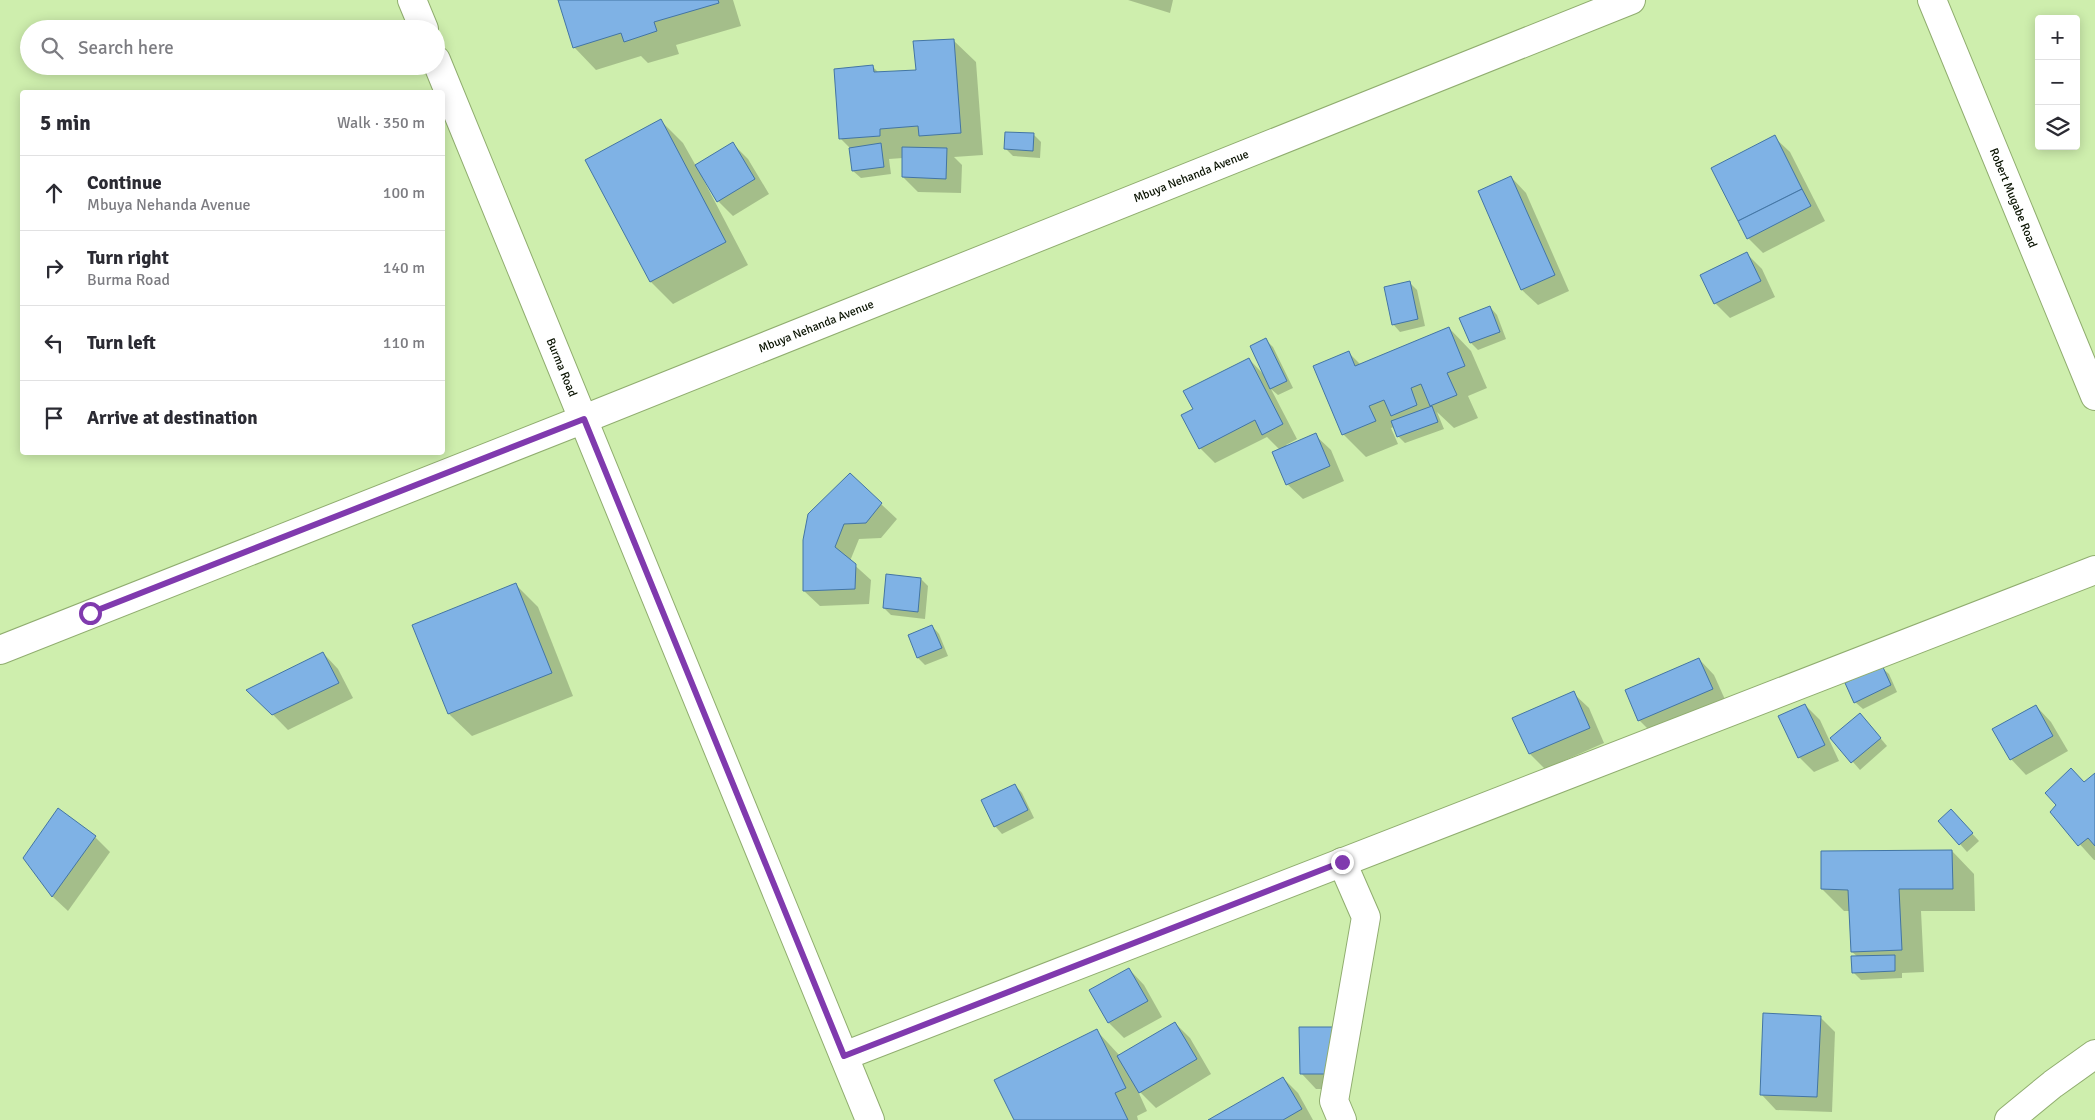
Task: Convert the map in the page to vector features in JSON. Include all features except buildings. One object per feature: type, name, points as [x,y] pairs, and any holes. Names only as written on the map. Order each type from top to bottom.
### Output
[{"type":"street","points":[[412,0],[420,20]]},
{"type":"street","name":"Mbuya Nehanda Avenue","points":[[0,650],[584,419],[1631,0]]},
{"type":"street","name":"Robert Mugabe Road","points":[[1932,0],[2095,396]]},
{"type":"street","name":"Burma Road","points":[[442,75],[870,1120]]},
{"type":"street","points":[[844,1056],[2095,570]]},
{"type":"street","points":[[1342,862],[1366,917],[1334,1101],[1342,1120]]},
{"type":"street","points":[[2009,1120],[2053,1084],[2095,1054]]},
{"type":"route","points":[[90,613],[584,419],[844,1056],[1342,862]]}]
